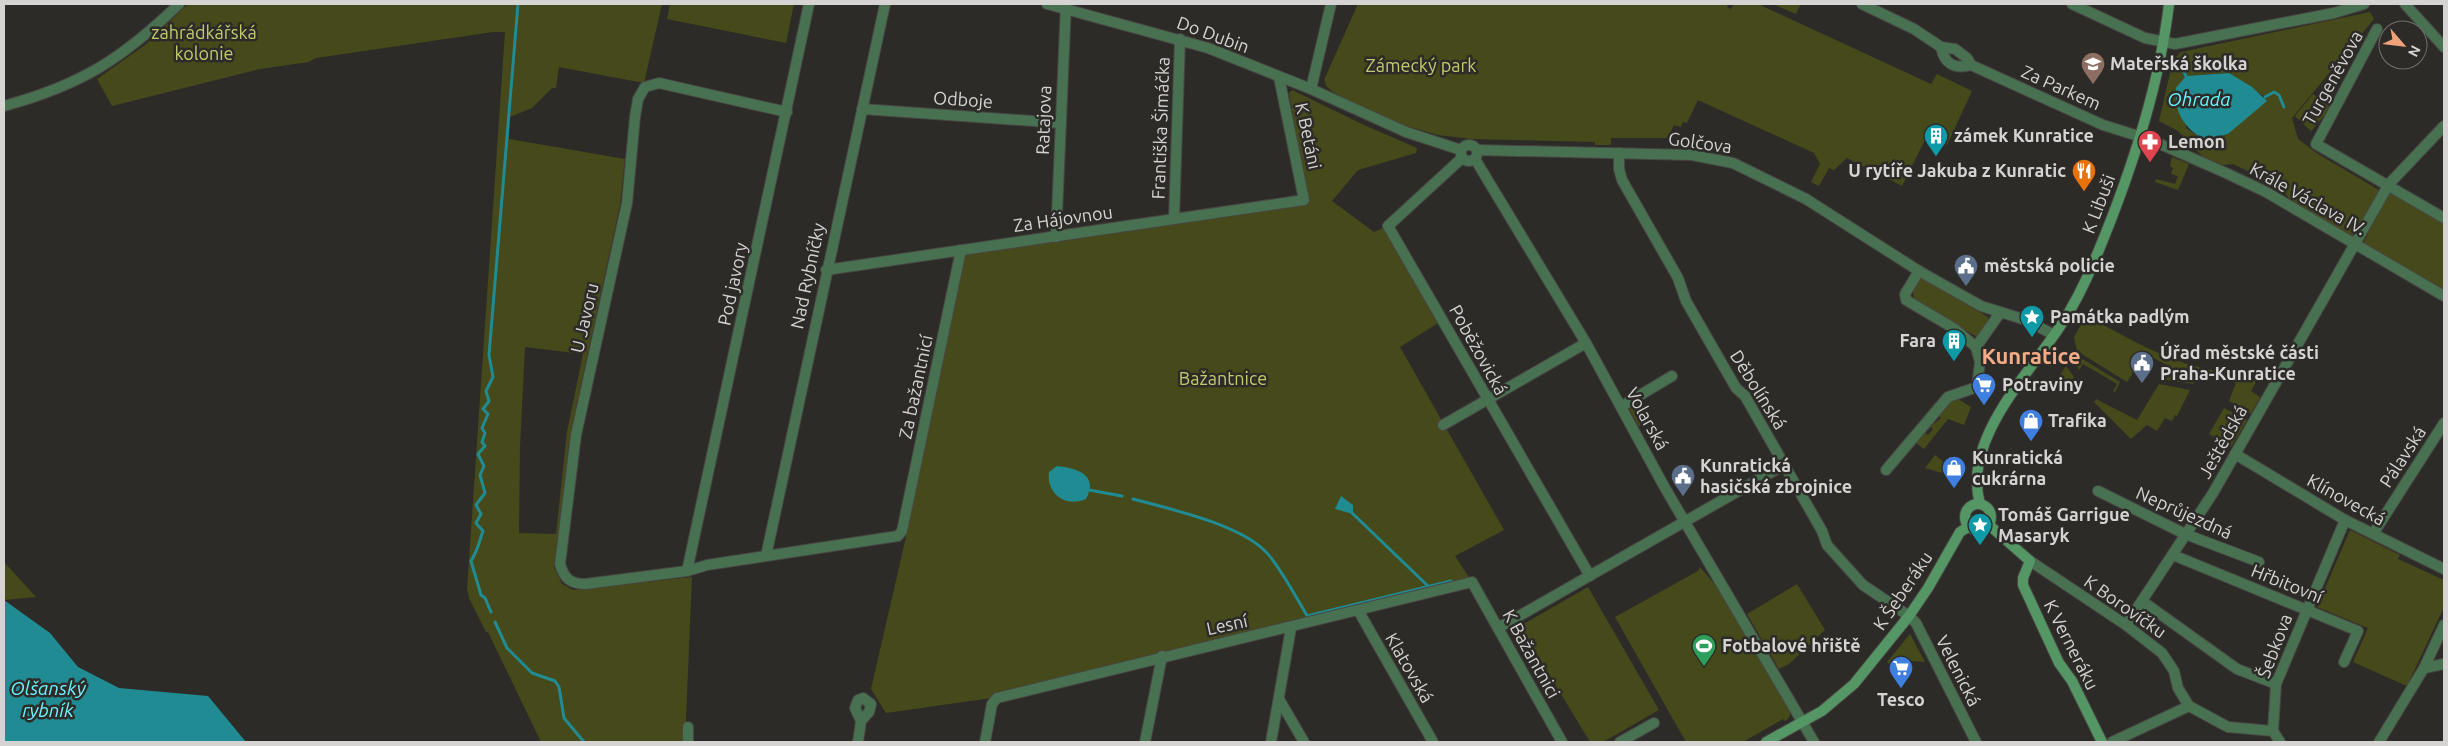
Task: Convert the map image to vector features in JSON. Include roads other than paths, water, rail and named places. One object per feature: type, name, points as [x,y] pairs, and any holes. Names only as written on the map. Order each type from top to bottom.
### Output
[{"type":"street","points":[[4,106],[49,93],[110,62],[151,31],[179,4]]},
{"type":"street","name":"Pod javory","points":[[687,571],[809,4]]},
{"type":"street","name":"Nad Rybníčky","points":[[766,556],[826,270],[885,4]]},
{"type":"street","name":"Do Dubin","points":[[1047,4],[1065,6],[1180,38],[1311,89]]},
{"type":"street","name":"K Betáni","points":[[1311,89],[1331,4]]},
{"type":"street","name":"Za Parkem","points":[[1862,4],[1914,29],[1941,47],[1955,49],[1967,58],[1971,66]]},
{"type":"street","points":[[2072,4],[2145,38],[2162,43],[2183,44],[2334,13],[2364,4]]},
{"type":"street","name":"K Libuši","points":[[1980,504],[1976,477],[1981,456],[1994,421],[2054,336],[2096,258],[2140,137],[2169,4]]},
{"type":"street","points":[[2405,4],[2444,47]]},
{"type":"street","name":"Ratajova","points":[[1056,237],[1065,6]]},
{"type":"street","name":"Turgeněvova","points":[[2377,29],[2316,144],[2389,184],[2444,218]]},
{"type":"street","name":"Františka Šimáčka","points":[[1174,219],[1180,38]]},
{"type":"street","name":"Za Parkem","points":[[1941,47],[1942,56],[1948,63],[1956,67],[1971,66],[2103,125],[2140,137]]},
{"type":"street","name":"K Betáni","points":[[1279,77],[1304,200]]},
{"type":"street","name":"U Javoru","points":[[787,112],[659,83],[645,87],[638,99],[627,203],[576,435],[560,564],[564,575],[572,583],[578,584],[687,571],[766,556],[898,536],[902,531]]},
{"type":"street","points":[[1311,89],[1406,132],[1462,154],[1468,161],[1476,154],[1469,144],[1462,154]]},
{"type":"street","name":"Odboje","points":[[862,109],[1060,123]]},
{"type":"street","name":"Ještědská","points":[[2126,625],[2213,493],[2389,184],[2444,126]]},
{"type":"street","name":"Krále Václava IV.","points":[[2140,137],[2151,140],[2266,192],[2444,296]]},
{"type":"street","name":"Golčova","points":[[1476,154],[1619,153],[1692,155],[1733,163],[1806,199],[1919,270],[1981,306],[2000,313]]},
{"type":"street","name":"Děbolínská","points":[[1619,153],[1619,169],[1622,180],[1678,278],[1686,300],[1736,388],[1744,396],[1822,531],[1827,545],[1865,587],[1909,616]]},
{"type":"street","name":"Poběžovická","points":[[1462,154],[1388,226],[1590,576]]},
{"type":"street","name":"Volarská","points":[[1476,154],[1622,406],[1686,522],[1804,721],[1814,742]]},
{"type":"street","name":"Za Hájovnou","points":[[826,270],[1304,200]]},
{"type":"street","name":"Za bažantnicí","points":[[902,531],[961,250]]},
{"type":"street","points":[[1886,470],[1948,397],[1977,387],[1980,362],[1976,346],[1955,329],[1906,300],[1905,294],[1919,270]]},
{"type":"street","points":[[1976,346],[2000,313],[2026,320],[2054,336]]},
{"type":"street","points":[[1442,425],[1586,343]]},
{"type":"street","points":[[1622,406],[1672,376]]},
{"type":"street","name":"Pálavská","points":[[2373,534],[2444,422]]},
{"type":"street","name":"Klínovecká","points":[[2235,454],[2345,520],[2444,569]]},
{"type":"street","points":[[1498,628],[1784,466]]},
{"type":"street","name":"Neprůjezdná","points":[[2098,491],[2186,534],[2258,562]]},
{"type":"street","points":[[1980,504],[1990,512],[1992,518],[1989,525],[1981,531],[1968,526],[1965,520],[1966,513],[1970,507],[1980,504]]},
{"type":"street","name":"Šebkova","points":[[2273,731],[2276,684],[2345,520]]},
{"type":"street","name":"K Borovíčku","points":[[1989,525],[2030,561],[2126,625],[2162,653],[2174,670],[2178,688],[2189,706]]},
{"type":"street","name":"K Šeberáku","points":[[1766,742],[1804,721],[1839,698],[1854,684],[1909,616],[1960,532],[1968,526]]},
{"type":"street","name":"Hřbitovní","points":[[2173,555],[2358,631],[2344,662]]},
{"type":"street","name":"K Verneráku","points":[[2030,561],[2023,578],[2023,585],[2059,663],[2072,681],[2102,742]]},
{"type":"street","name":"K Bažantnici","points":[[1472,582],[1562,742]]},
{"type":"street","name":"Lesní","points":[[985,742],[992,704],[997,698],[1162,656],[1291,628],[1472,582]]},
{"type":"street","points":[[2142,601],[2237,669],[2276,684]]},
{"type":"street","name":"Klatovská","points":[[1358,610],[1433,742]]},
{"type":"street","name":"Velenická","points":[[1909,616],[1916,623],[1976,742]]},
{"type":"street","points":[[2379,742],[2424,668],[2444,625]]},
{"type":"street","points":[[1271,742],[1291,628]]},
{"type":"street","points":[[1145,742],[1162,656]]},
{"type":"street","points":[[2424,668],[2444,664]]},
{"type":"street","points":[[1279,699],[1304,742]]},
{"type":"street","points":[[2112,742],[2189,706],[2228,727],[2273,731],[2280,742]]},
{"type":"street","points":[[858,742],[861,721]]},
{"type":"street","points":[[1620,742],[1654,723]]},
{"type":"street","points":[[688,727],[688,742]]},
{"type":"water","name":"Ohrada","points":[[2229,73],[2252,87],[2267,101],[2228,134],[2204,140],[2191,130],[2182,118],[2177,105],[2176,88],[2186,76]]},
{"type":"water","points":[[1057,466],[1084,474],[1090,484],[1086,499],[1071,502],[1054,493],[1049,480],[1049,472]]},
{"type":"water","points":[[1341,496],[1353,505],[1353,514],[1335,509]]},
{"type":"water","name":"Olšanský rybník","points":[[4,600],[50,633],[78,667],[119,688],[208,696],[246,742],[4,742]]},
{"type":"waterway","points":[[491,612],[485,598],[481,595],[471,561],[483,531],[476,523],[481,514],[476,505],[485,493],[480,475],[484,466],[478,454],[485,446],[482,442],[485,433],[482,428],[488,414],[483,409],[489,401],[486,391],[493,377],[489,355],[518,4]]},
{"type":"waterway","points":[[2179,62],[2186,76]]},
{"type":"waterway","points":[[2265,97],[2274,92],[2279,95],[2284,107]]},
{"type":"waterway","points":[[1089,490],[1122,496]]},
{"type":"waterway","points":[[1133,499],[1221,525],[1253,541],[1265,551],[1276,565],[1309,619]]},
{"type":"waterway","points":[[1351,512],[1428,586]]},
{"type":"waterway","points":[[1307,616],[1451,581]]},
{"type":"waterway","points":[[495,622],[507,648],[532,673],[555,681],[559,687],[564,718],[584,742]]},
{"type":"place","name":"Mateřská školka","points":[[2093,85]]},
{"type":"place","name":"zámek Kunratice","points":[[1936,157]]},
{"type":"place","name":"Lemon","points":[[2150,163]]},
{"type":"place","name":"U rytíře Jakuba z Kunratic","points":[[2084,192]]},
{"type":"place","name":"městská policie","points":[[1966,287]]},
{"type":"place","name":"Památka padlým","points":[[2032,338]]},
{"type":"place","name":"Fara","points":[[1954,362]]},
{"type":"place","name":"Úřad městské části Praha-Kunratice","points":[[2142,384]]},
{"type":"place","name":"Potraviny","points":[[1984,406]]},
{"type":"place","name":"Trafika","points":[[2031,442]]},
{"type":"place","name":"Kunratická cukrárna","points":[[1954,489]]},
{"type":"place","name":"Kunratická hasičská zbrojnice","points":[[1683,497]]},
{"type":"place","name":"Tomáš Garrigue Masaryk","points":[[1980,546]]},
{"type":"place","name":"Fotbalové hřiště","points":[[1704,667]]},
{"type":"place","name":"Tesco","points":[[1901,689]]},
{"type":"district","name":"Kunratice","points":[[2031,356]]},
{"type":"park label","name":"zahrádkářská kolonie","points":[[204,43]]},
{"type":"park label","name":"Zámecký park","points":[[1421,66]]},
{"type":"park label","name":"Bažantnice","points":[[1223,379]]}]
